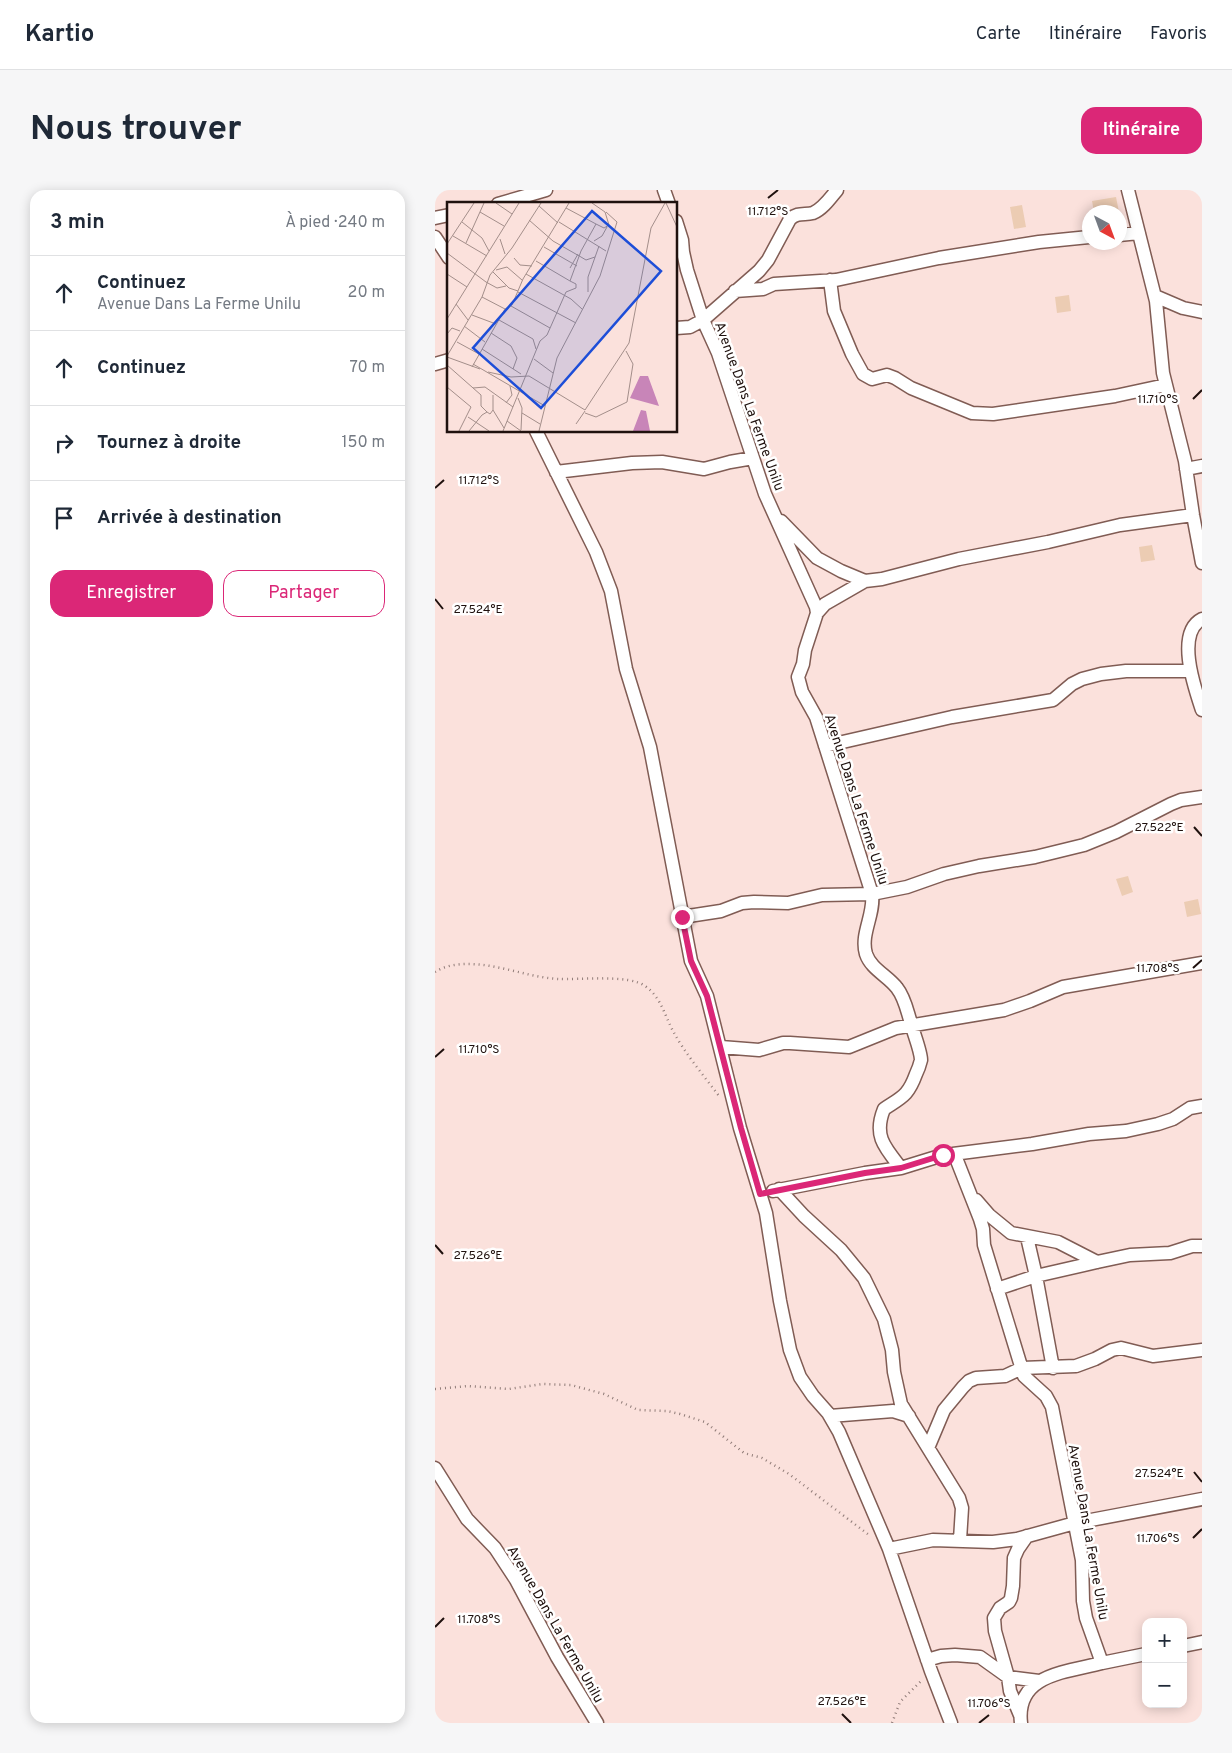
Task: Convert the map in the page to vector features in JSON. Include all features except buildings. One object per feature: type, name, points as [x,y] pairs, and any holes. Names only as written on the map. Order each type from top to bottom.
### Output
[{"type":"street","points":[[505,202],[546,190]]},
{"type":"street","points":[[664,190],[668,202]]},
{"type":"street","points":[[703,320],[759,271],[768,260],[790,219],[795,215],[813,213],[825,204],[837,190]]},
{"type":"street","points":[[1128,190],[1155,296],[1163,373],[1186,469],[1202,563]]},
{"type":"street","name":"Avenue Dans La Ferme Unilu","points":[[677,224],[682,240],[687,270],[703,320],[718,353],[765,494],[816,607],[817,613],[805,650],[798,682],[816,718],[872,894],[873,903],[865,942],[866,953],[869,960],[888,977],[904,999],[921,1059],[910,1090],[883,1110],[879,1129],[881,1142],[901,1168]]},
{"type":"street","points":[[1127,234],[1139,233]]},
{"type":"street","points":[[435,237],[447,255]]},
{"type":"street","points":[[735,291],[763,289],[774,284],[830,280],[939,258],[1039,242],[1082,238]]},
{"type":"street","points":[[830,280],[834,310],[851,354],[863,374],[871,379],[887,376],[895,378],[911,388],[972,413],[993,414],[1115,396],[1166,385]]},
{"type":"street","points":[[1155,296],[1183,308],[1202,312]]},
{"type":"street","name":"Avenue Dans La Ferme Unilu","points":[[677,328],[690,326],[703,320]]},
{"type":"street","points":[[536,432],[596,552],[611,591],[626,669],[650,747],[691,961],[707,996],[741,1128],[766,1213],[780,1302],[791,1350],[800,1377],[830,1416],[839,1432],[889,1549],[929,1666],[951,1723]]},
{"type":"street","points":[[556,472],[633,463],[662,462],[704,469],[753,458]]},
{"type":"street","points":[[1186,469],[1202,466]]},
{"type":"street","points":[[774,514],[817,558],[865,581]]},
{"type":"street","points":[[817,613],[825,604],[865,581],[882,579],[959,559],[1048,542],[1120,525],[1193,515]]},
{"type":"street","points":[[1202,619],[1192,628],[1189,638],[1189,656],[1193,684],[1202,710]]},
{"type":"street","points":[[825,746],[952,717],[1053,700],[1072,684],[1101,674],[1126,671],[1191,671]]},
{"type":"street","points":[[682,917],[721,911],[742,903],[788,903],[822,895],[872,894],[970,868],[1035,857],[1084,845],[1116,832],[1176,802],[1202,798]]},
{"type":"street","points":[[721,1047],[759,1050],[783,1043],[849,1047],[896,1028],[1004,1010],[1063,988],[1202,963]]},
{"type":"street","points":[[760,1194],[901,1168],[943,1155],[1032,1144],[1089,1134],[1125,1131],[1158,1124],[1173,1119],[1190,1108],[1202,1106]]},
{"type":"street","name":"Avenue Dans La Ferme Unilu","points":[[953,1154],[981,1219],[985,1245],[997,1289],[1024,1376],[1046,1396],[1051,1407],[1082,1560],[1083,1601],[1086,1618],[1102,1663]]},
{"type":"street","points":[[779,1189],[804,1216],[841,1250],[864,1278],[885,1319],[901,1404],[959,1498],[962,1508],[960,1540]]},
{"type":"street","points":[[968,1190],[989,1215],[1011,1233],[1058,1242],[1097,1262]]},
{"type":"street","points":[[1027,1237],[1053,1368]]},
{"type":"street","points":[[997,1289],[1036,1276],[1129,1255],[1170,1253],[1192,1246],[1202,1246]]},
{"type":"street","points":[[928,1448],[944,1410],[969,1381],[975,1378],[1005,1376],[1022,1368],[1076,1366],[1121,1348],[1153,1356],[1202,1350]]},
{"type":"street","points":[[830,1416],[893,1411],[909,1416]]},
{"type":"street","name":"Avenue Dans La Ferme Unilu","points":[[435,1468],[467,1519],[495,1548],[516,1580],[557,1657],[597,1723]]},
{"type":"street","points":[[889,1549],[933,1540],[993,1542],[1027,1536],[1075,1523],[1202,1499]]},
{"type":"street","points":[[1020,1719],[1010,1691],[1009,1677],[995,1631],[994,1618],[1000,1608],[1009,1602],[1011,1598],[1014,1558],[1027,1536]]},
{"type":"street","points":[[1187,1645],[1202,1642]]},
{"type":"street","points":[[1020,1719],[1022,1702],[1032,1685],[1045,1677],[1142,1655]]},
{"type":"street","points":[[929,1666],[941,1656],[980,1657],[1009,1677],[1039,1681]]},
{"type":"path","points":[[435,972],[448,966],[484,964],[531,975],[559,979],[596,977],[643,984],[654,993],[673,1031],[718,1096]]},
{"type":"path","points":[[435,1389],[468,1386],[509,1388],[542,1384],[571,1386],[604,1394],[638,1410],[667,1411],[705,1422],[744,1452],[762,1458],[789,1474],[889,1549]]},
{"type":"path","points":[[892,1723],[900,1702],[929,1666]]},
{"type":"route","points":[[682,917],[691,961],[707,996],[760,1194],[865,1173],[901,1168],[943,1155]]}]
